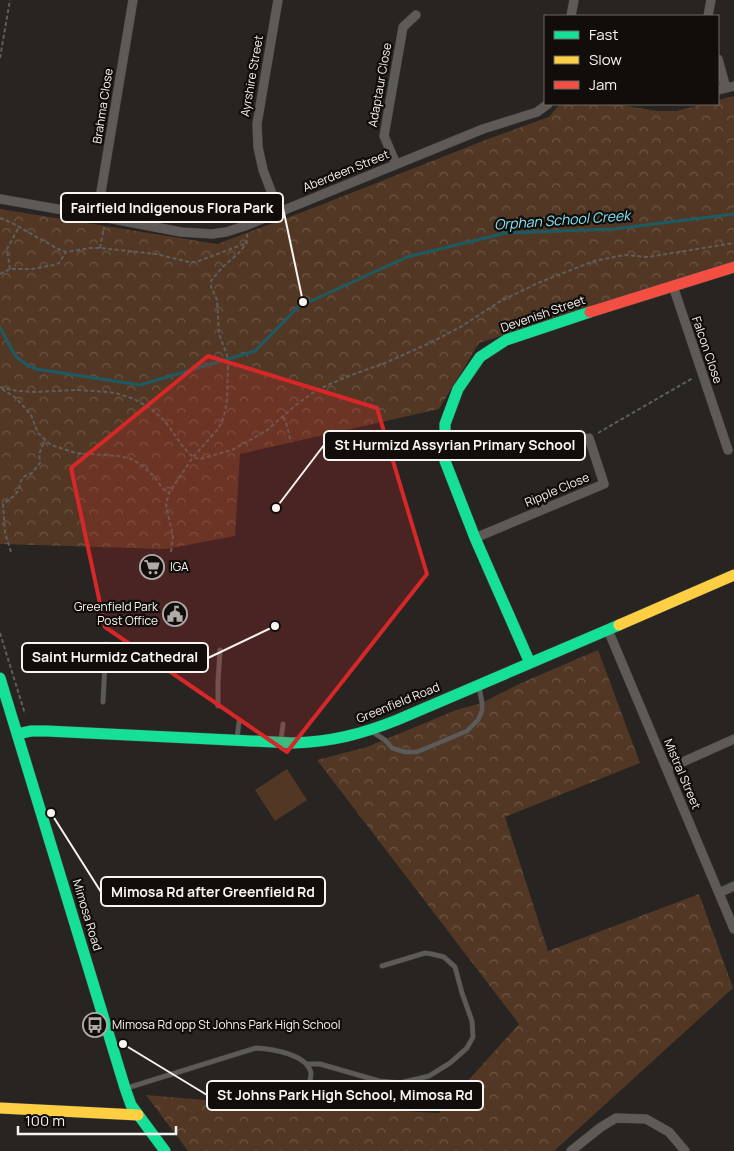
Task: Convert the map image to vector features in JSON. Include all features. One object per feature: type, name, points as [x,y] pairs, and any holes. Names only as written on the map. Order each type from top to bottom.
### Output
[{"type":"street","name":"Brahma Close","points":[[102,217],[133,0]]},
{"type":"street","name":"Ayrshire Street","points":[[278,0],[257,124],[258,147],[263,170],[279,212]]},
{"type":"street","points":[[571,15],[574,0]]},
{"type":"street","points":[[708,15],[710,0]]},
{"type":"street","name":"Adaptaur Close","points":[[396,164],[384,136],[403,27],[416,15]]},
{"type":"street","points":[[719,63],[726,88]]},
{"type":"street","name":"Aberdeen Street","points":[[0,199],[181,232],[212,234],[226,232],[483,129],[537,112],[547,105]]},
{"type":"street","name":"Devenish Street","points":[[530,663],[475,538],[445,461],[445,424],[458,389],[480,357],[506,340],[734,266]]},
{"type":"street","name":"Falcon Close","points":[[673,286],[728,450]]},
{"type":"street","name":"Ripple Close","points":[[475,538],[604,484],[589,438]]},
{"type":"street","name":"Greenfield Road","points":[[18,734],[31,731],[47,731],[302,743],[350,736],[370,731],[412,714],[734,575]]},
{"type":"street","name":"Mistral Street","points":[[608,630],[734,928]]},
{"type":"street","name":"Mimosa Road","points":[[0,678],[125,1088],[131,1105],[165,1151]]},
{"type":"street","points":[[667,769],[734,739]]},
{"type":"street","points":[[719,892],[734,886]]},
{"type":"street","points":[[0,1108],[138,1115]]},
{"type":"street","points":[[571,1151],[601,1127],[616,1118],[646,1119],[669,1132],[684,1151]]},
{"type":"lane","points":[[104,702],[106,644]]},
{"type":"lane","points":[[218,706],[220,650]]},
{"type":"lane","points":[[370,731],[385,740],[392,748],[405,752],[417,752],[467,731],[478,720],[482,711],[478,685]]},
{"type":"lane","points":[[237,740],[238,722]]},
{"type":"lane","points":[[281,742],[282,724]]},
{"type":"lane","points":[[125,1088],[256,1048],[269,1049],[296,1057],[307,1064],[320,1064],[380,1081],[400,1083],[429,1076],[450,1063],[467,1048],[473,1036],[472,1021],[455,967],[444,957],[425,953],[382,966]]},
{"type":"lane","points":[[300,1091],[309,1085],[311,1074],[307,1064]]},
{"type":"path","points":[[0,58],[10,0]]},
{"type":"path","points":[[241,216],[275,201]]},
{"type":"path","points":[[100,248],[102,217]]},
{"type":"path","points":[[0,218],[66,252],[100,248],[156,254],[196,262],[246,244]]},
{"type":"path","points":[[10,269],[7,249],[19,227]]},
{"type":"path","points":[[171,552],[173,536],[166,505],[169,493],[193,457],[218,429],[224,417],[227,399],[228,355],[220,334],[216,300],[211,287],[211,281],[246,244],[248,235]]},
{"type":"path","points":[[0,387],[35,392],[94,391],[116,393],[134,399],[150,408],[165,421],[180,444],[193,457],[200,459],[232,450],[266,431],[297,404],[317,390],[424,345],[462,326],[498,302],[594,260],[624,255],[648,257],[734,242]]},
{"type":"path","points":[[0,274],[10,269],[32,269],[54,265],[59,263],[66,252]]},
{"type":"path","points":[[589,438],[702,373]]},
{"type":"path","points":[[0,387],[16,398],[31,415],[38,433],[51,445],[76,453],[119,456],[131,459],[154,476],[163,489],[169,493]]},
{"type":"path","points":[[283,416],[291,442]]},
{"type":"path","points":[[11,552],[5,533],[3,504],[14,496],[19,490],[20,483],[24,477],[32,473],[40,463],[40,454],[46,440]]},
{"type":"path","points":[[0,633],[25,714]]},
{"type":"highlighted area","points":[[208,356],[377,408],[427,574],[287,752],[105,627],[71,468]]},
{"type":"green space","points":[[734,96],[734,261],[479,343],[439,409],[240,454],[235,536],[166,549],[0,544],[0,209],[217,244],[549,117],[559,105],[620,105],[658,111],[676,111],[700,105],[719,105],[719,100]]},
{"type":"green space","points":[[598,650],[640,763],[505,817],[548,951],[699,894],[733,988],[554,1151],[188,1151],[146,1095],[439,1113],[519,1024],[317,760],[367,747],[456,710],[482,703],[519,684]]},
{"type":"green space","points":[[287,769],[307,800],[275,821],[255,790]]},
{"type":"waterway","name":"Orphan School Creek","points":[[0,328],[13,353],[21,361],[36,369],[140,385],[255,351],[298,307],[407,257],[506,233],[614,229],[734,214]]},
{"type":"traffic: fast","points":[[530,663],[475,538],[445,461],[445,424],[458,389],[480,357],[506,340],[590,312]]},
{"type":"traffic: fast","points":[[17,734],[31,731],[47,731],[293,743],[333,739],[359,733],[397,720],[619,625]]},
{"type":"traffic: fast","points":[[0,678],[125,1088],[131,1105],[165,1151]]},
{"type":"traffic: slow","points":[[619,625],[734,575]]},
{"type":"traffic: slow","points":[[0,1108],[138,1115]]},
{"type":"traffic: jam","points":[[590,312],[734,267]]},
{"type":"place","name":"Fairfield Indigenous Flora Park","points":[[303,302]]},
{"type":"place","name":"St Hurmizd Assyrian Primary School","points":[[276,508]]},
{"type":"place","name":"IGA","points":[[152,567]]},
{"type":"place","name":"Greenfield Park Post Office","points":[[175,614]]},
{"type":"place","name":"Saint Hurmidz Cathedral","points":[[275,626]]},
{"type":"place","name":"Mimosa Rd after Greenfield Rd","points":[[51,813]]},
{"type":"place","name":"Mimosa Rd opp St Johns Park High School","points":[[95,1025]]},
{"type":"place","name":"St Johns Park High School, Mimosa Rd","points":[[123,1044]]}]
